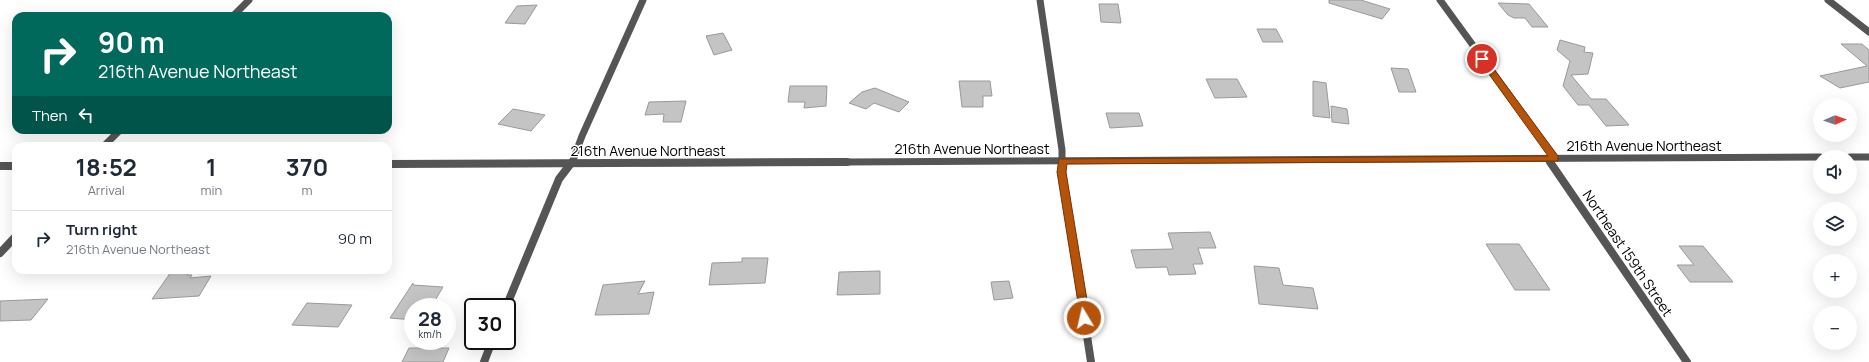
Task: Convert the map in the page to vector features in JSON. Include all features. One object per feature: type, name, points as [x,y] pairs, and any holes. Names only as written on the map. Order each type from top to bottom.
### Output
[{"type":"street","points":[[237,12],[249,0]]},
{"type":"street","points":[[510,298],[559,179],[572,163],[582,136],[643,0]]},
{"type":"street","points":[[1040,0],[1062,161],[1062,172],[1091,362]]},
{"type":"street","name":"Northeast 159th Street","points":[[1440,0],[1551,158],[1687,362]]},
{"type":"street","points":[[1828,0],[1869,32]]},
{"type":"street","points":[[108,142],[116,134]]},
{"type":"street","name":"216th Avenue Northeast","points":[[392,164],[1813,157]]},
{"type":"street","points":[[1857,157],[1869,157]]},
{"type":"street","points":[[0,166],[12,166]]},
{"type":"street","points":[[0,253],[12,240]]},
{"type":"street","points":[[484,362],[489,350]]},
{"type":"building","points":[[1329,0],[1361,0],[1390,9],[1382,19],[1329,3]]},
{"type":"building","points":[[1498,3],[1529,4],[1548,27],[1532,27],[1525,18],[1514,18],[1508,15]]},
{"type":"building","points":[[1099,4],[1118,4],[1121,23],[1101,22]]},
{"type":"building","points":[[537,5],[525,24],[505,23],[517,6]]},
{"type":"building","points":[[1257,29],[1276,29],[1283,42],[1263,42]]},
{"type":"building","points":[[723,33],[732,50],[714,55],[706,36]]},
{"type":"building","points":[[1560,40],[1585,47],[1584,52],[1593,53],[1588,74],[1571,75],[1591,99],[1606,99],[1629,125],[1606,126],[1589,105],[1578,105],[1563,86],[1570,61],[1557,50]]},
{"type":"building","points":[[1841,44],[1862,44],[1869,50],[1869,82],[1840,88],[1820,76],[1867,66]]},
{"type":"building","points":[[1391,68],[1408,69],[1416,92],[1399,92]]},
{"type":"building","points":[[1206,79],[1237,79],[1247,97],[1215,98]]},
{"type":"building","points":[[959,81],[990,81],[992,96],[983,96],[983,107],[962,107]]},
{"type":"building","points":[[1313,81],[1326,83],[1330,118],[1313,116]]},
{"type":"building","points":[[790,86],[827,86],[826,106],[804,108],[805,102],[788,102]]},
{"type":"building","points":[[875,88],[909,102],[899,112],[874,103],[866,109],[849,103],[862,92]]},
{"type":"building","points":[[686,101],[681,122],[663,122],[664,114],[645,115],[649,102]]},
{"type":"building","points":[[1331,106],[1347,109],[1349,124],[1332,122]]},
{"type":"building","points":[[513,109],[545,115],[531,131],[498,124]]},
{"type":"building","points":[[1106,113],[1139,113],[1143,126],[1110,128]]},
{"type":"building","points":[[1210,232],[1216,248],[1198,248],[1203,264],[1193,264],[1196,274],[1169,275],[1167,267],[1136,268],[1131,250],[1173,249],[1168,233]]},
{"type":"building","points":[[1486,244],[1519,244],[1550,290],[1515,290]]},
{"type":"building","points":[[1679,246],[1703,246],[1733,282],[1690,282],[1677,265],[1694,265]]},
{"type":"building","points":[[742,258],[768,258],[765,283],[709,285],[712,263],[742,262]]},
{"type":"building","points":[[1254,266],[1279,268],[1283,285],[1313,288],[1318,309],[1259,304]]},
{"type":"building","points":[[880,271],[880,294],[837,295],[839,272]]},
{"type":"building","points":[[170,274],[192,275],[190,278],[211,276],[199,296],[152,299]]},
{"type":"building","points":[[645,281],[638,294],[654,292],[649,314],[595,315],[603,285]]},
{"type":"building","points":[[1009,281],[1013,298],[994,300],[991,282]]},
{"type":"building","points":[[413,283],[413,285],[443,287],[436,298],[404,298],[404,319],[390,318]]},
{"type":"building","points":[[48,299],[31,320],[0,321],[0,301]]},
{"type":"building","points":[[307,303],[352,305],[338,327],[292,325]]},
{"type":"building","points":[[408,350],[448,350],[443,362],[402,362]]},
{"type":"route","points":[[1084,318],[1062,172],[1062,161],[1555,158],[1482,59]]}]
